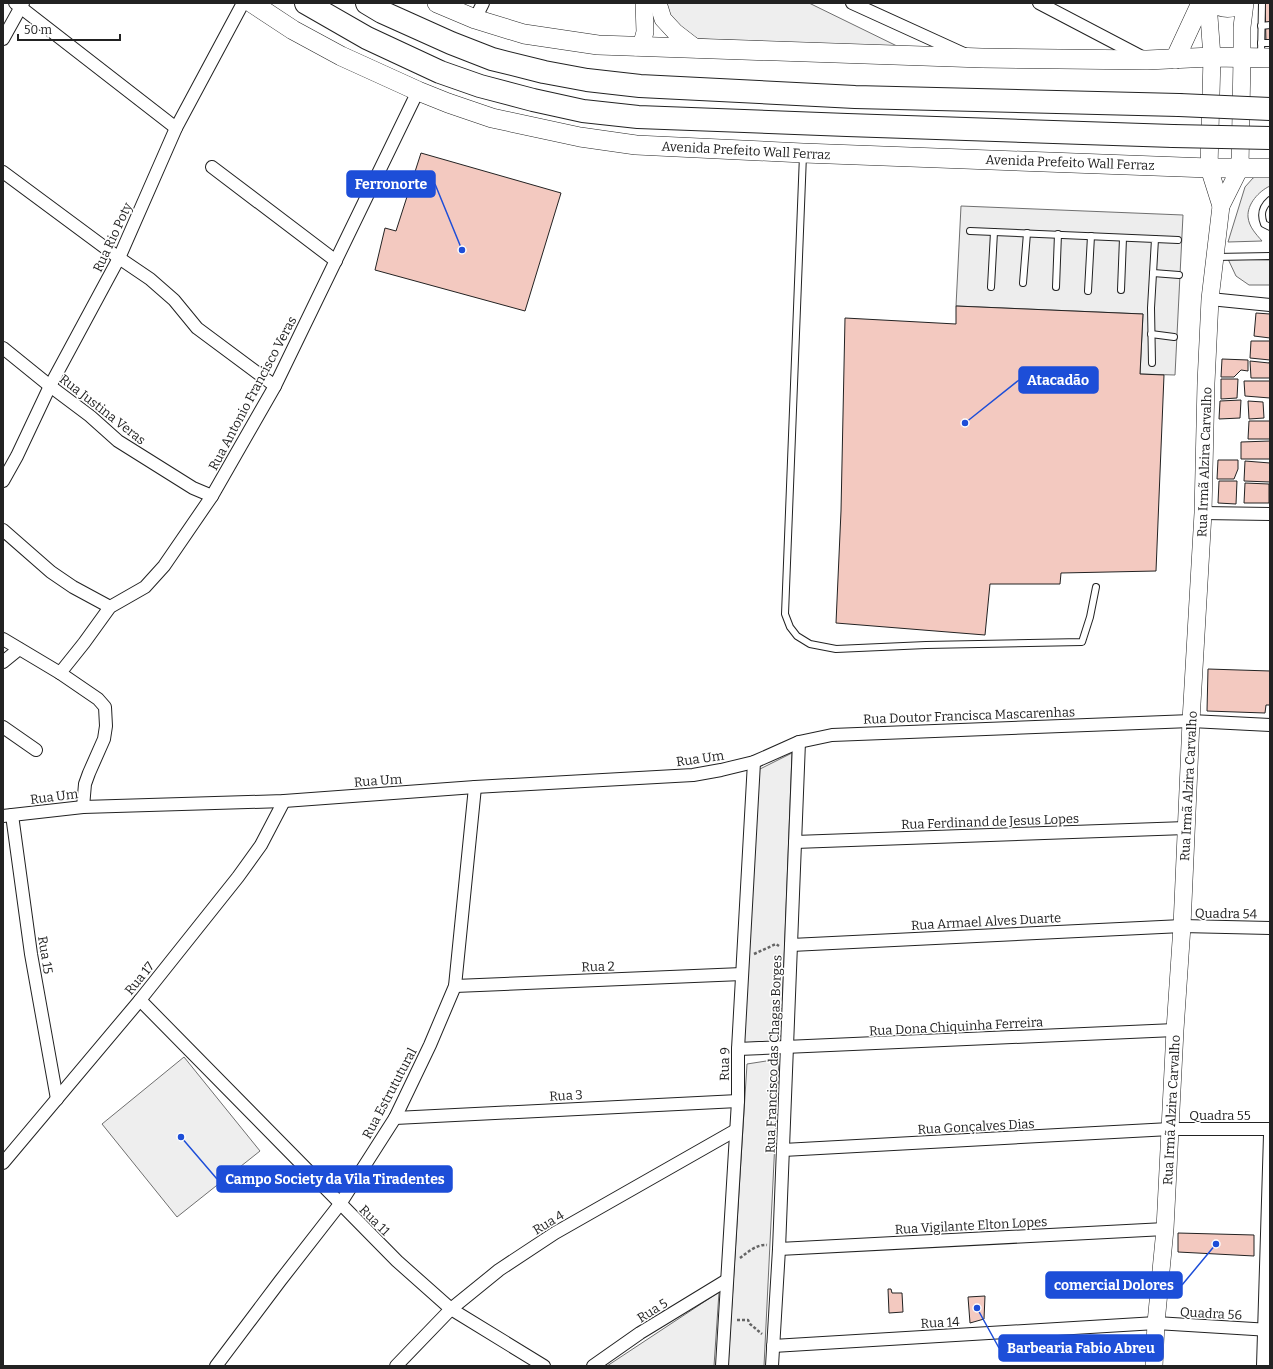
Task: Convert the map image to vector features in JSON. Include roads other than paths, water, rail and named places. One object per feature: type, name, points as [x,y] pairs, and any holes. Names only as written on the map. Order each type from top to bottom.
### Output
[{"type":"highway","points":[[306,3],[367,38],[440,72],[480,86],[583,111],[638,117],[1173,136],[1270,138]]},
{"type":"highway","points":[[367,3],[382,12],[451,44],[492,60],[587,80],[640,86],[855,97],[1179,105],[1270,109]]},
{"type":"main road","name":"Avenida Prefeito Wall Ferraz","points":[[252,3],[293,30],[341,56],[418,91],[492,118],[580,137],[636,145],[803,153],[1209,168],[1270,168]]},
{"type":"main road","points":[[437,3],[479,11],[524,34],[598,45],[972,58],[1147,60],[1212,57],[1261,51]]},
{"type":"main road","points":[[1175,59],[1201,3]]},
{"type":"street","name":"Rua Rio Poty","points":[[3,481],[17,456],[50,386],[119,258],[176,128],[243,3]]},
{"type":"street","points":[[636,47],[642,42],[645,32],[644,3]]},
{"type":"street","points":[[658,3],[663,19],[675,32],[697,49]]},
{"type":"street","points":[[852,3],[972,58]]},
{"type":"street","points":[[1039,3],[1147,60]]},
{"type":"street","name":"Rua Irmã Alzira Carvalho","points":[[1208,3],[1212,57],[1209,168],[1221,206]]},
{"type":"street","name":"Rua Irmã Alzira Carvalho","points":[[1212,3],[1220,8],[1229,9],[1245,3]]},
{"type":"street","name":"Rua Irmã Alzira Carvalho","points":[[1154,1366],[1156,1323],[1165,1229],[1182,926],[1191,722],[1203,513],[1206,383],[1210,300],[1221,206],[1240,168],[1261,51],[1242,19],[1245,3]]},
{"type":"street","points":[[3,38],[19,5],[176,128]]},
{"type":"street","name":"Rua Antonio Francisco Veras","points":[[60,672],[84,643],[110,607],[145,587],[154,578],[164,566],[212,496],[275,386],[418,91]]},
{"type":"street","points":[[212,167],[336,261]]},
{"type":"street","points":[[3,172],[119,258],[150,279],[174,300],[197,328],[275,386]]},
{"type":"street","points":[[1210,300],[1270,305]]},
{"type":"street","name":"Rua Justina Veras","points":[[3,348],[132,451],[161,467],[193,488],[212,496]]},
{"type":"street","points":[[1203,513],[1270,514]]},
{"type":"street","points":[[3,530],[51,572],[110,607]]},
{"type":"street","points":[[3,639],[60,672],[104,704],[106,711],[104,739],[85,784],[83,807]]},
{"type":"street","points":[[3,662],[19,649]]},
{"type":"street","name":"Rua Doutor Francisca Mascarenhas","points":[[754,762],[799,742],[832,735],[1191,722],[1270,725]]},
{"type":"street","points":[[3,727],[36,750]]},
{"type":"street","name":"Rua Francisco das Chagas Borges","points":[[772,1366],[779,1249],[799,742]]},
{"type":"street","name":"Rua Um","points":[[8,816],[83,807],[284,801],[475,787],[693,775],[754,762]]},
{"type":"street","name":"Rua 9","points":[[722,1366],[738,1101],[738,1049],[754,762]]},
{"type":"street","name":"Rua Estrututural","points":[[216,1366],[340,1204],[394,1118],[430,1045],[455,986],[475,787]]},
{"type":"street","name":"Rua 17","points":[[3,1163],[140,1000],[238,877],[261,845],[284,801]]},
{"type":"street","name":"Rua 15","points":[[8,816],[56,1099]]},
{"type":"street","name":"Rua Ferdinand de Jesus Lopes","points":[[795,842],[1186,828]]},
{"type":"street","name":"Quadra 54","points":[[1182,926],[1270,928]]},
{"type":"street","name":"Rua Armael Alves Duarte","points":[[791,945],[1182,926]]},
{"type":"street","name":"Rua 2","points":[[455,986],[742,974]]},
{"type":"street","name":"Rua 11","points":[[140,1000],[396,1261],[451,1309],[544,1366]]},
{"type":"street","name":"Rua Dona Chiquinha Ferreira","points":[[738,1049],[1175,1030]]},
{"type":"street","name":"Rua 3","points":[[394,1118],[738,1101]]},
{"type":"street","name":"Quadra 55","points":[[1170,1130],[1270,1129]]},
{"type":"street","name":"Rua 4","points":[[396,1366],[451,1309],[499,1270],[555,1233],[736,1130]]},
{"type":"street","name":"Rua Gonçalves Dias","points":[[783,1150],[1170,1130]]},
{"type":"street","points":[[1263,1366],[1267,1330],[1270,1135]]},
{"type":"street","name":"Rua Vigilante Elton Lopes","points":[[779,1249],[1165,1229]]},
{"type":"street","name":"Rua 5","points":[[593,1366],[640,1333],[727,1280]]},
{"type":"street","name":"Quadra 56","points":[[1156,1323],[1267,1330]]},
{"type":"street","name":"Rua 14","points":[[773,1344],[1156,1323]]},
{"type":"lane","points":[[1261,51],[1262,3]]},
{"type":"lane","points":[[1261,26],[1270,25]]},
{"type":"lane","points":[[803,153],[785,614],[790,627],[797,636],[810,644],[836,648],[1082,642],[1090,617],[1096,587]]},
{"type":"lane","points":[[1270,200],[1263,209],[1262,218],[1264,224],[1270,227]]},
{"type":"lane","points":[[970,231],[1178,240]]},
{"type":"lane","points":[[991,287],[994,232]]},
{"type":"lane","points":[[1023,283],[1027,233]]},
{"type":"lane","points":[[1056,287],[1058,234]]},
{"type":"lane","points":[[1088,291],[1091,236]]},
{"type":"lane","points":[[1121,290],[1123,238]]},
{"type":"lane","points":[[1152,363],[1151,308],[1155,239]]},
{"type":"lane","points":[[1215,256],[1270,256]]},
{"type":"lane","points":[[1153,273],[1179,275]]},
{"type":"lane","points":[[1151,334],[1174,337]]},
{"type":"place","name":"Ferronorte","points":[[462,250]]},
{"type":"place","name":"Atacadão","points":[[965,423]]},
{"type":"place","name":"Campo Society da Vila Tiradentes","points":[[181,1137]]},
{"type":"place","name":"comercial Dolores","points":[[1216,1244]]},
{"type":"place","name":"Barbearia Fabio Abreu","points":[[977,1308]]}]
